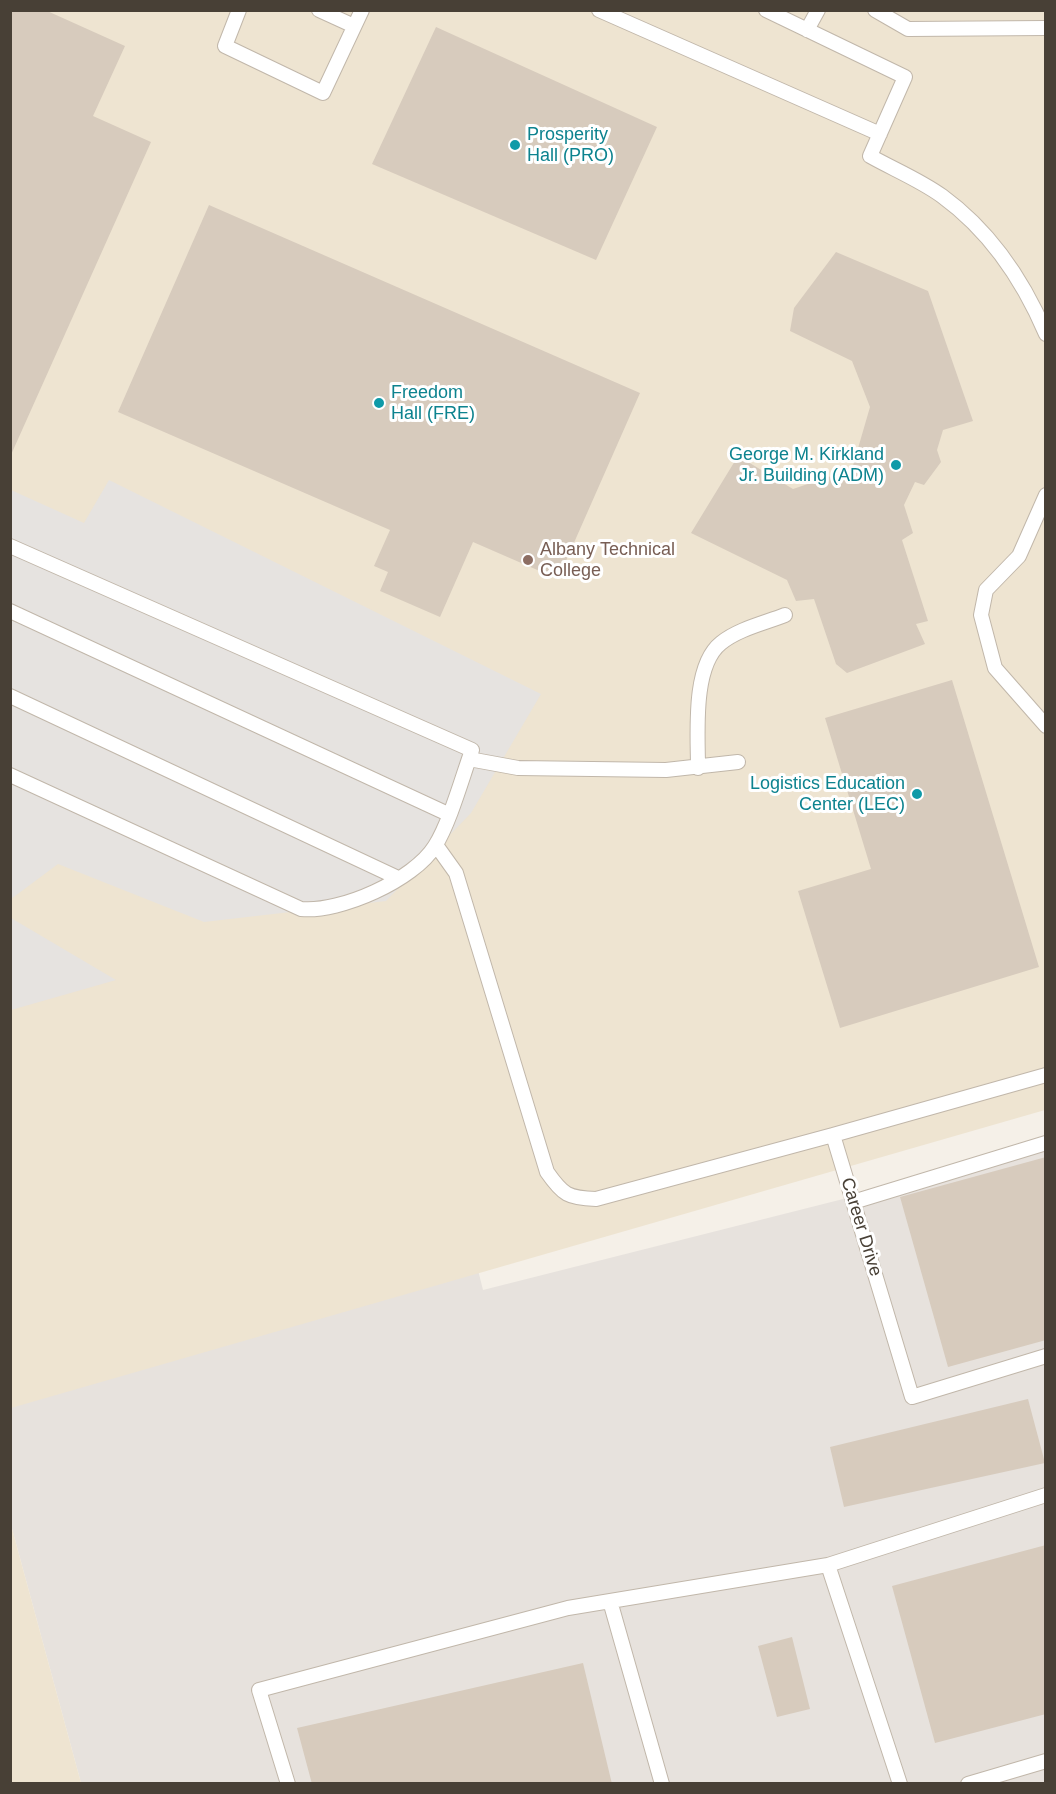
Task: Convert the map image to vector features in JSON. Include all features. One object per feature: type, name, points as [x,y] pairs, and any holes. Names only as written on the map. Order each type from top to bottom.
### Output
[{"type":"lane","points":[[239,10],[225,46],[323,93],[362,10]]},
{"type":"lane","points":[[319,10],[354,26]]},
{"type":"lane","points":[[599,10],[880,134]]},
{"type":"lane","points":[[766,10],[905,77],[870,156],[941,195],[984,231],[1013,271],[1046,334]]},
{"type":"lane","points":[[807,30],[818,10]]},
{"type":"lane","points":[[875,10],[908,29],[1046,28]]},
{"type":"lane","points":[[1046,495],[1019,556],[986,590],[981,615],[994,668],[1046,726]]},
{"type":"lane","points":[[10,546],[472,750],[436,845],[424,860],[368,896],[314,911],[301,909],[10,775]]},
{"type":"lane","points":[[10,611],[448,814]]},
{"type":"lane","points":[[698,768],[698,706],[703,675],[710,656],[720,644],[735,635],[785,615]]},
{"type":"lane","points":[[10,696],[398,878]]},
{"type":"lane","points":[[469,759],[518,768],[698,768],[738,762]]},
{"type":"lane","points":[[436,845],[456,873],[547,1172],[560,1190],[574,1198],[596,1199],[1046,1075]]},
{"type":"lane","name":"Career Drive","points":[[833,1135],[912,1397],[1046,1356]]},
{"type":"lane","points":[[854,1202],[1046,1143]]},
{"type":"lane","points":[[288,1784],[259,1690],[568,1608],[828,1565],[1046,1495]]},
{"type":"lane","points":[[828,1565],[900,1784]]},
{"type":"lane","points":[[610,1601],[662,1784]]},
{"type":"lane","points":[[968,1784],[1046,1761]]},
{"type":"shaded area","name":"Albany Technical College","points":[[11,11],[1045,11],[1045,1110],[11,1408]]},
{"type":"shaded area","points":[[109,480],[541,694],[471,813],[386,901],[204,922],[58,864],[11,899],[11,490],[84,523]]},
{"type":"shaded area","points":[[386,901],[483,1290],[1045,1148],[1045,1783],[81,1783],[11,1525],[10,1009]]},
{"type":"shaded area","points":[[11,918],[116,980],[11,1010]]},
{"type":"shaded area","points":[[11,1525],[81,1783],[11,1783]]},
{"type":"building","points":[[10,10],[45,10],[125,46],[93,116],[151,142],[10,457]]},
{"type":"building","name":"Prosperity Hall (PRO)","points":[[436,27],[657,127],[596,260],[372,164]]},
{"type":"building","name":"Freedom Hall (FRE)","points":[[209,205],[640,393],[558,579],[473,542],[440,617],[380,591],[388,572],[374,566],[390,530],[118,412]]},
{"type":"building","name":"George M. Kirkland Jr. Building (ADM)","points":[[836,252],[928,291],[973,421],[943,430],[937,450],[941,462],[924,485],[915,482],[904,505],[913,533],[902,540],[928,621],[916,624],[925,644],[847,673],[836,664],[814,599],[796,601],[787,580],[691,533],[738,456],[793,489],[852,469],[870,407],[852,361],[790,331],[794,308]]},
{"type":"building","name":"Logistics Education Center (LEC)","points":[[952,680],[1039,967],[840,1028],[798,891],[871,869],[825,718]]},
{"type":"building","points":[[1046,1157],[1046,1340],[948,1367],[900,1197]]},
{"type":"building","points":[[1028,1399],[1045,1463],[844,1507],[830,1447]]},
{"type":"building","points":[[1046,1545],[1046,1714],[935,1743],[892,1586]]},
{"type":"building","points":[[792,1637],[810,1709],[777,1717],[758,1646]]},
{"type":"building","points":[[583,1663],[612,1784],[312,1784],[297,1728]]},
{"type":"place","name":"Prosperity Hall (PRO)","points":[[515,145]]},
{"type":"place","name":"Freedom Hall (FRE)","points":[[379,403]]},
{"type":"place","name":"George M. Kirkland Jr. Building (ADM)","points":[[896,465]]},
{"type":"place","name":"Albany Technical College","points":[[528,560]]},
{"type":"place","name":"Logistics Education Center (LEC)","points":[[917,794]]}]
